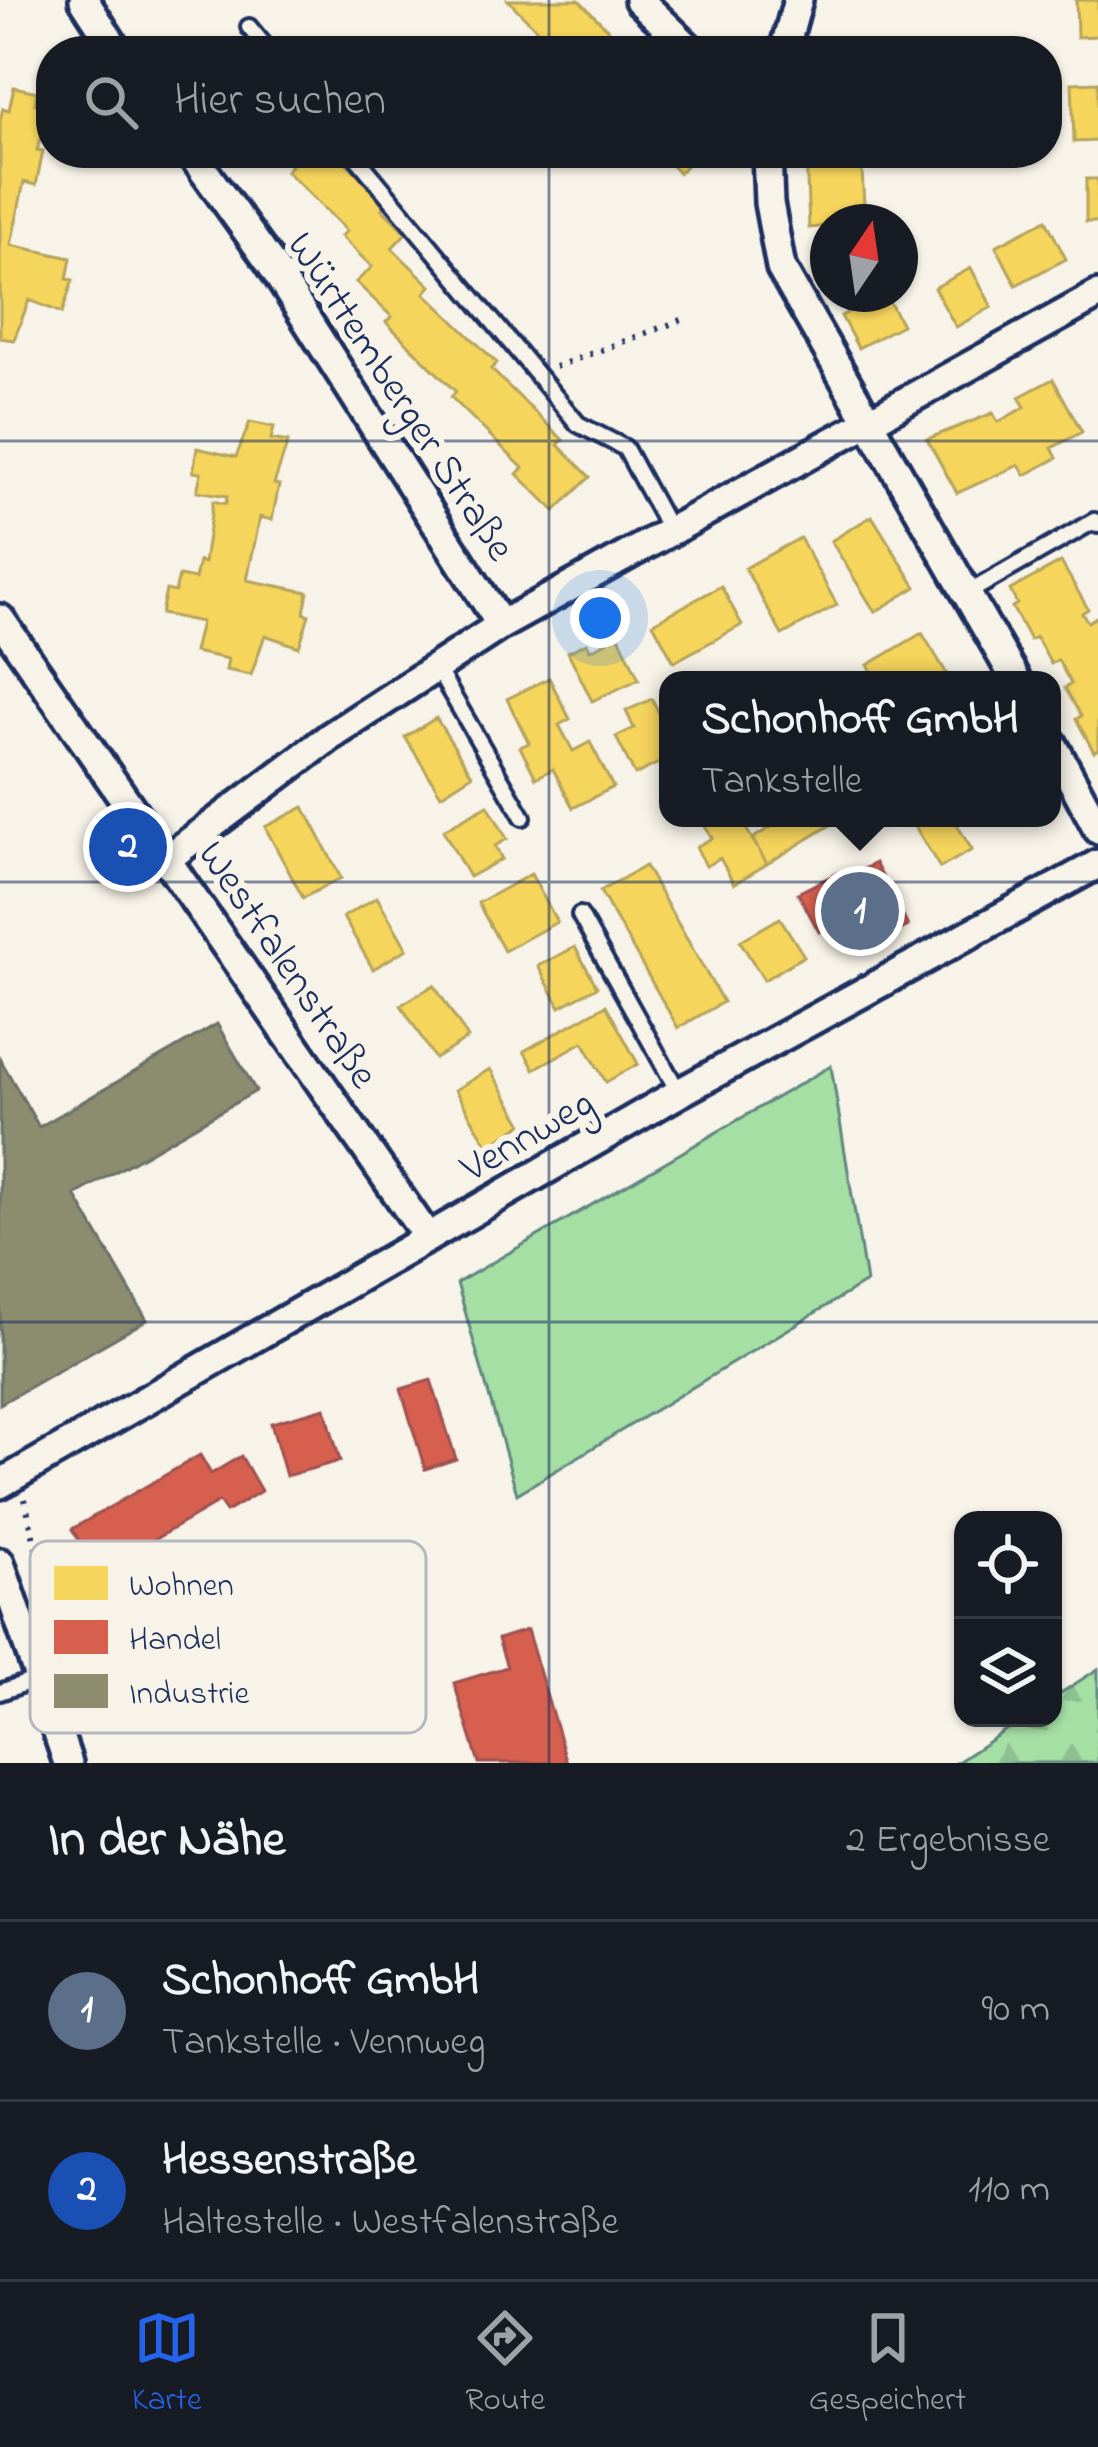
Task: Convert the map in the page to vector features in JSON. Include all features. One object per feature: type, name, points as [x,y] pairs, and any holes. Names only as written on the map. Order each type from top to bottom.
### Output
[{"type":"street","points":[[85,0],[108,36]]},
{"type":"street","points":[[639,0],[676,36]]},
{"type":"street","points":[[788,36],[798,0]]},
{"type":"street","name":"Württemberger Straße","points":[[202,168],[272,264],[501,625]]},
{"type":"street","points":[[768,168],[769,203],[782,268],[1011,671]]},
{"type":"street","points":[[167,858],[331,736],[501,625],[1098,295]]},
{"type":"street","name":"Westfalenstraße","points":[[0,619],[428,1238]]},
{"type":"street","points":[[1061,760],[1098,829]]},
{"type":"street","name":"Vennweg","points":[[10,1478],[679,1094],[1098,864]]},
{"type":"street","points":[[0,1563],[30,1649]]},
{"type":"street","points":[[58,1733],[68,1763]]},
{"type":"lane","points":[[249,28],[256,36]]},
{"type":"lane","points":[[365,168],[578,424],[625,448],[671,532]]},
{"type":"lane","points":[[966,594],[1094,521],[1098,525]]},
{"type":"lane","points":[[436,668],[523,817]]},
{"type":"lane","points":[[580,915],[679,1094]]},
{"type":"lane","points":[[0,1692],[30,1682]]},
{"type":"path","points":[[537,374],[687,318]]},
{"type":"path","points":[[10,1478],[30,1546]]},
{"type":"green space","points":[[831,1066],[866,1282],[517,1494],[457,1283]]},
{"type":"green space","points":[[1098,1669],[1098,1763],[956,1763],[1010,1727],[1062,1727],[1062,1692]]},
{"type":"building: Wohnen","points":[[508,0],[579,0],[614,36],[543,36]]},
{"type":"building: Wohnen","points":[[1076,0],[1098,0],[1098,36],[1077,37]]},
{"type":"building: Wohnen","points":[[1098,82],[1098,141],[1074,142],[1072,83]]},
{"type":"building: Wohnen","points":[[14,87],[36,92],[40,168],[36,185],[24,182],[11,245],[71,258],[67,279],[73,280],[62,313],[29,300],[14,340],[0,338],[0,121],[3,108],[9,110]]},
{"type":"building: Wohnen","points":[[351,168],[387,203],[382,209],[406,233],[392,248],[431,286],[425,293],[497,363],[491,369],[563,440],[558,445],[590,477],[555,511],[517,474],[523,468],[451,397],[456,392],[386,322],[392,317],[356,282],[372,267],[341,236],[347,231],[286,171]]},
{"type":"building: Wohnen","points":[[806,168],[862,168],[864,204],[810,204],[810,228]]},
{"type":"building: Wohnen","points":[[1086,179],[1098,179],[1098,222],[1086,222]]},
{"type":"building: Wohnen","points":[[1046,220],[1066,259],[1016,285],[996,246]]},
{"type":"building: Wohnen","points":[[971,268],[992,307],[956,327],[934,288]]},
{"type":"building: Wohnen","points":[[895,312],[902,325],[858,348],[841,316]]},
{"type":"building: Wohnen","points":[[1053,379],[1082,432],[1052,448],[1057,458],[1025,475],[1019,465],[957,493],[927,439],[993,413],[998,422],[1025,407],[1019,397]]},
{"type":"building: Wohnen","points":[[250,422],[274,427],[271,439],[288,442],[274,484],[279,485],[272,520],[260,517],[247,580],[308,592],[304,613],[309,615],[299,647],[265,635],[251,675],[226,670],[228,659],[194,652],[201,622],[161,614],[166,590],[175,592],[179,576],[195,579],[199,561],[204,563],[213,501],[226,504],[227,496],[197,491],[201,473],[193,472],[197,448],[236,457]]},
{"type":"building: Wohnen","points":[[872,516],[916,587],[875,612],[831,541]]},
{"type":"building: Wohnen","points":[[800,538],[837,605],[782,635],[745,568]]},
{"type":"building: Wohnen","points":[[1061,562],[1088,609],[1082,613],[1088,622],[1098,616],[1098,749],[1094,752],[1076,719],[1081,716],[1065,688],[1071,684],[1058,660],[1051,664],[1036,637],[1030,640],[1012,607],[1017,604],[1010,590]]},
{"type":"building: Wohnen","points":[[721,586],[742,625],[674,662],[653,623]]},
{"type":"building: Wohnen","points":[[922,633],[945,671],[872,671],[868,665]]},
{"type":"building: Wohnen","points":[[619,636],[639,679],[592,701],[568,652],[587,643],[590,650]]},
{"type":"building: Wohnen","points":[[549,678],[570,719],[559,725],[573,751],[590,742],[613,787],[573,808],[553,769],[536,778],[520,747],[529,743],[507,699]]},
{"type":"building: Wohnen","points":[[652,699],[659,713],[659,763],[635,775],[616,737],[634,728],[626,711]]},
{"type":"building: Wohnen","points":[[436,718],[472,775],[441,795],[405,737]]},
{"type":"building: Wohnen","points":[[488,805],[507,839],[495,846],[502,859],[469,877],[443,830]]},
{"type":"building: Wohnen","points":[[304,807],[341,878],[303,898],[265,827]]},
{"type":"building: Wohnen","points":[[705,827],[745,827],[767,864],[734,884],[720,858],[706,866],[696,847],[712,838]]},
{"type":"building: Wohnen","points":[[771,827],[827,827],[767,864],[752,839]]},
{"type":"building: Wohnen","points":[[915,827],[958,827],[972,850],[940,868]]},
{"type":"building: Wohnen","points":[[645,866],[723,1002],[678,1028],[600,891]]},
{"type":"building: Wohnen","points":[[531,874],[557,922],[504,951],[478,903]]},
{"type":"building: Wohnen","points":[[377,897],[407,949],[373,969],[343,917]]},
{"type":"building: Wohnen","points":[[780,918],[804,956],[764,980],[740,941]]},
{"type":"building: Wohnen","points":[[575,947],[597,987],[560,1007],[538,966]]},
{"type":"building: Wohnen","points":[[434,985],[468,1038],[435,1059],[401,1005]]},
{"type":"building: Wohnen","points":[[606,1005],[638,1064],[606,1082],[583,1042],[534,1069],[524,1051]]},
{"type":"building: Wohnen","points":[[490,1069],[523,1124],[488,1146],[455,1090]]},
{"type":"building: Handel","points":[[875,863],[908,926],[868,947],[848,909],[837,915],[840,921],[819,932],[798,893],[837,873],[841,881]]},
{"type":"building: Handel","points":[[431,1380],[456,1459],[425,1469],[401,1389]]},
{"type":"building: Handel","points":[[325,1408],[340,1461],[286,1476],[271,1423]]},
{"type":"building: Handel","points":[[200,1455],[211,1474],[241,1456],[261,1491],[226,1512],[219,1502],[152,1541],[79,1541],[72,1529]]},
{"type":"building: Handel","points":[[527,1630],[567,1763],[479,1763],[454,1683],[507,1667],[498,1639]]},
{"type":"building: Industrie","points":[[217,1024],[256,1091],[75,1195],[147,1320],[0,1404],[0,1059],[39,1127]]},
{"type":"place","name":"Hessenstraße","points":[[128,847]]},
{"type":"place","name":"Schonhoff GmbH","points":[[860,911]]}]
